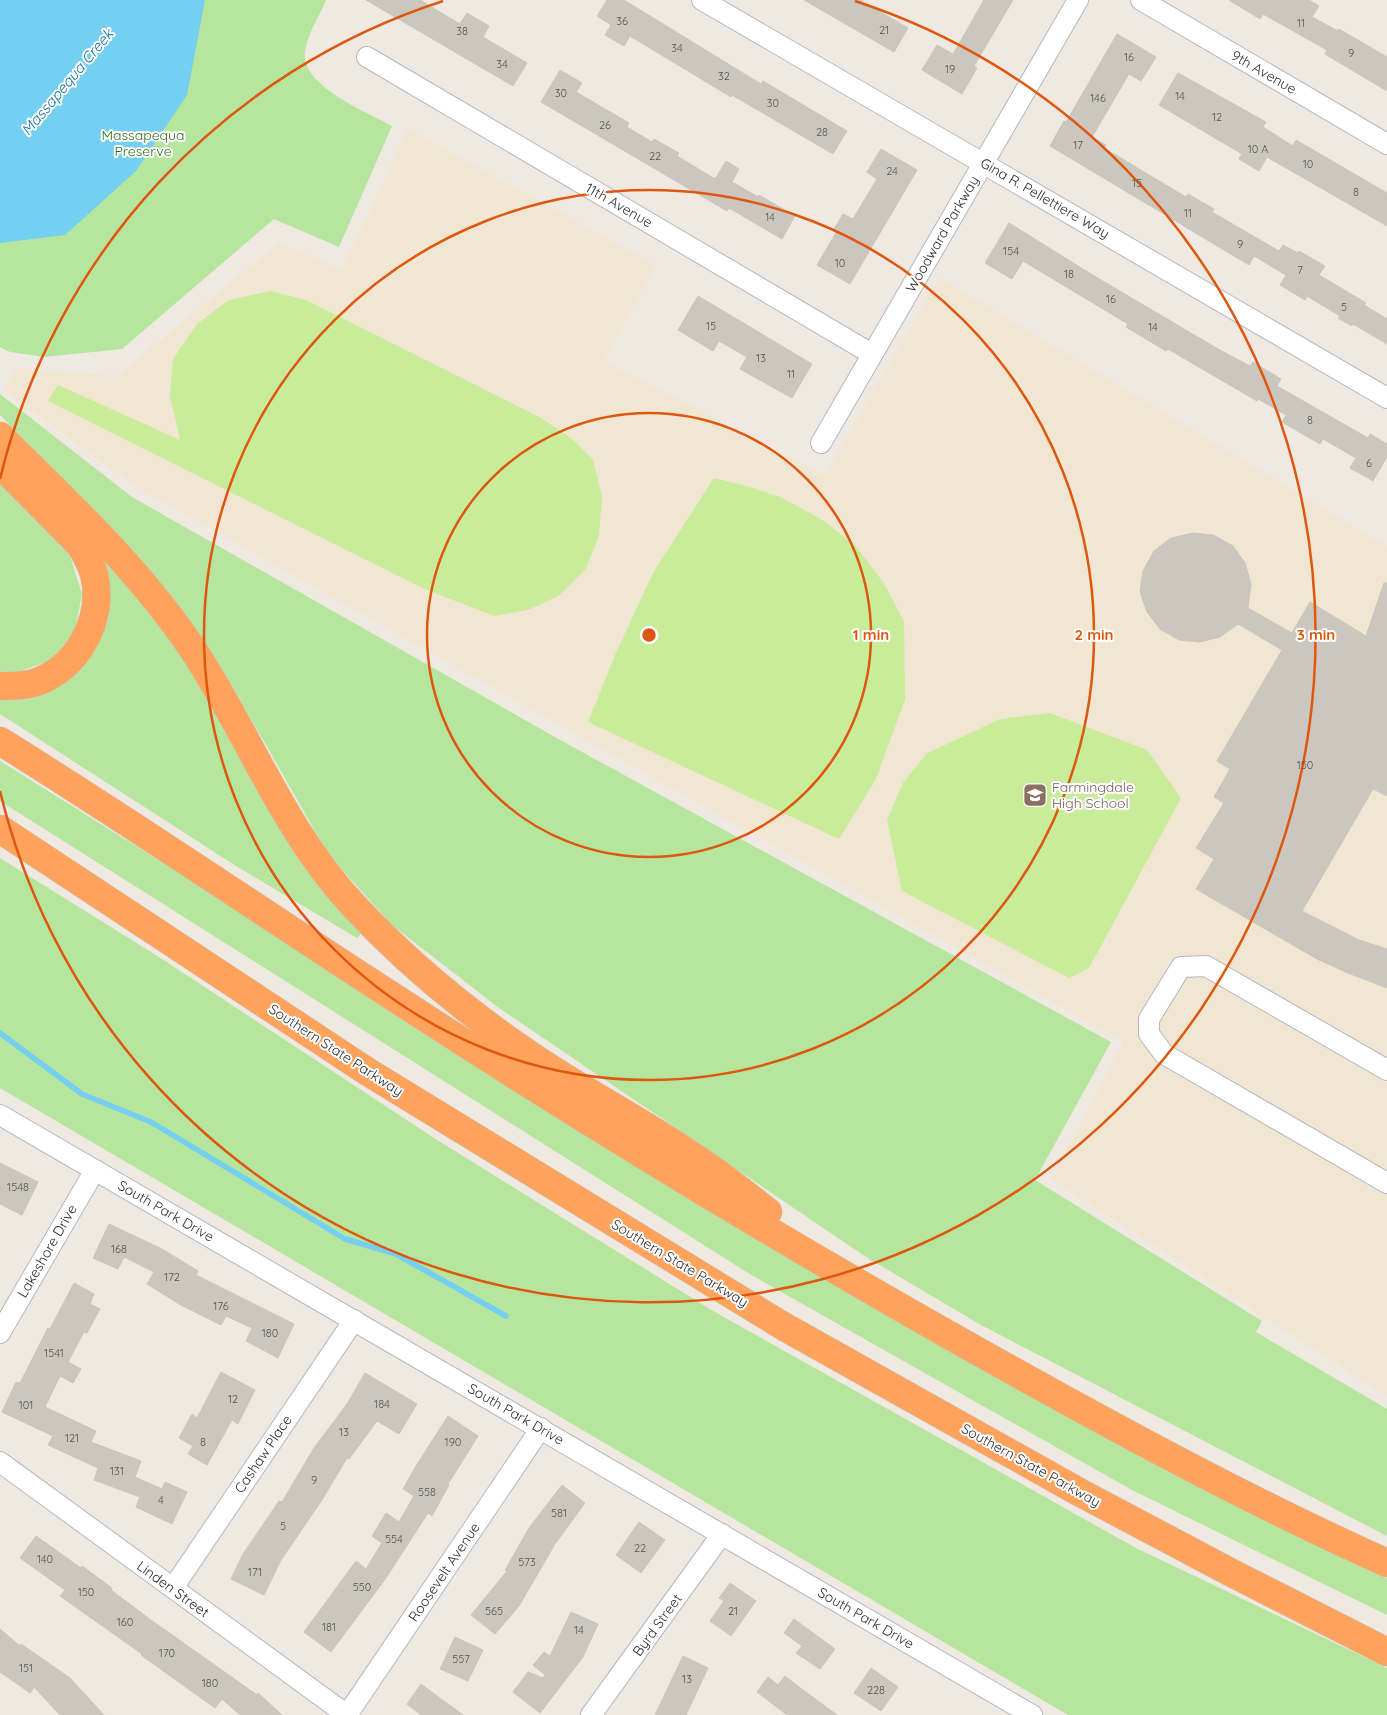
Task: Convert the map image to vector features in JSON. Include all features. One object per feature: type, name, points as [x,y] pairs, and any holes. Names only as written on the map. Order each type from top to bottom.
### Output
[{"type":"highway","points":[[0,436],[108,544],[166,612],[214,683],[281,807],[301,839],[352,904],[395,947],[444,992],[486,1023],[529,1054],[698,1159],[873,1292]]},
{"type":"highway","points":[[0,464],[81,546],[92,568],[96,592],[93,622],[87,636],[70,660],[48,676],[35,682],[0,686]]},
{"type":"highway","points":[[0,742],[67,783],[442,1028],[720,1201],[873,1292],[1159,1450],[1304,1526],[1387,1563]]},
{"type":"highway","name":"Southern State Parkway","points":[[0,829],[368,1072],[783,1326],[1079,1492],[1387,1652]]},
{"type":"street","name":"Gina R. Pellettiere Way","points":[[702,0],[984,162],[1387,398]]},
{"type":"street","name":"Woodward Parkway","points":[[821,443],[1078,0]]},
{"type":"street","name":"9th Avenue","points":[[1141,0],[1387,144]]},
{"type":"street","name":"11th Avenue","points":[[367,57],[872,354]]},
{"type":"street","points":[[1387,1070],[1206,966],[1181,967],[1149,1019],[1150,1034],[1164,1054],[1387,1183]]},
{"type":"street","name":"South Park Drive","points":[[0,1115],[1032,1715]]},
{"type":"street","name":"Lakeshore Drive","points":[[0,1333],[94,1170]]},
{"type":"street","name":"Cashaw Place","points":[[173,1588],[354,1320]]},
{"type":"street","name":"Roosevelt Avenue","points":[[347,1715],[541,1428]]},
{"type":"street","name":"Linden Street","points":[[0,1462],[347,1715]]},
{"type":"street","name":"Byrd Street","points":[[591,1715],[722,1534]]},
{"type":"shaded area","name":"Farmingdale High School","points":[[408,129],[655,265],[604,361],[825,476],[939,278],[1387,547],[1387,1396],[1051,1179],[1124,1042],[132,484],[4,390],[16,368],[117,376],[279,243],[342,270]]},
{"type":"green space","name":"Massapequa Preserve","points":[[0,0],[326,0],[306,46],[305,60],[311,72],[321,84],[335,95],[392,126],[339,247],[274,219],[122,349],[44,357],[10,352],[0,347]]},
{"type":"green space","points":[[270,291],[306,300],[541,418],[571,438],[593,459],[602,498],[599,536],[585,570],[558,596],[528,610],[494,616],[425,589],[48,401],[58,385],[180,440],[170,396],[173,359],[197,324],[229,300]]},
{"type":"green space","points":[[0,394],[132,497],[553,736],[1111,1042],[1035,1180],[1262,1321],[1256,1332],[1387,1409],[1387,1536],[981,1325],[866,1257],[499,1008],[392,925],[328,854],[211,652],[114,530],[0,415]]},
{"type":"green space","points":[[714,478],[780,497],[821,519],[854,544],[883,582],[904,621],[905,700],[876,779],[839,839],[588,722],[615,655],[654,571]]},
{"type":"green space","points":[[0,483],[69,553],[82,594],[75,631],[52,660],[7,676],[0,674]]},
{"type":"green space","points":[[91,539],[172,641],[363,932],[357,938],[236,866],[0,714],[0,696],[94,647],[110,602]]},
{"type":"green space","points":[[1050,713],[1147,750],[1181,798],[1089,968],[1069,978],[902,891],[887,820],[903,783],[926,754],[1000,719]]},
{"type":"green space","points":[[0,761],[731,1218],[1348,1560],[1387,1578],[1387,1615],[1132,1490],[753,1276],[0,801]]},
{"type":"green space","points":[[0,858],[159,957],[434,1138],[713,1311],[1136,1548],[1387,1668],[1387,1715],[1068,1715],[0,1088]]},
{"type":"water","name":"Massapequa Creek","points":[[0,0],[205,0],[187,95],[136,171],[65,235],[0,243]]},
{"type":"building","points":[[366,0],[420,0],[460,24],[467,13],[489,26],[483,37],[527,63],[513,86]]},
{"type":"building","points":[[607,0],[624,0],[761,84],[763,81],[847,131],[833,154],[732,95],[731,97],[630,36],[624,46],[605,35],[611,25],[597,16]]},
{"type":"building","points":[[804,0],[860,0],[908,28],[894,52]]},
{"type":"building","points":[[984,0],[1013,0],[974,66],[977,68],[962,94],[922,70],[937,45],[953,54]]},
{"type":"building","points":[[1229,0],[1309,0],[1319,6],[1312,17],[1338,31],[1339,29],[1387,57],[1387,91],[1325,54],[1327,50],[1263,14],[1260,19]]},
{"type":"building","points":[[1117,34],[1156,57],[1141,81],[1129,74],[1092,137],[1106,145],[1104,148],[1186,197],[1188,194],[1214,209],[1212,212],[1279,251],[1283,245],[1298,253],[1299,251],[1325,266],[1319,275],[1366,303],[1364,305],[1387,319],[1387,344],[1353,324],[1352,326],[1338,318],[1340,316],[1307,296],[1305,300],[1280,285],[1286,275],[1254,256],[1249,265],[1050,146]]},
{"type":"building","points":[[560,70],[582,83],[576,92],[629,123],[627,127],[652,142],[654,139],[679,153],[677,156],[715,179],[726,161],[739,169],[732,182],[795,216],[782,239],[729,208],[727,211],[541,102]]},
{"type":"building","points":[[1178,73],[1266,122],[1263,127],[1293,146],[1296,140],[1387,193],[1387,226],[1267,157],[1259,171],[1239,159],[1242,154],[1159,105]]},
{"type":"building","points":[[881,149],[917,170],[850,284],[817,265],[837,231],[834,229],[843,214],[853,219],[877,179],[867,172]]},
{"type":"building","points":[[1009,223],[1218,349],[1250,366],[1253,362],[1281,379],[1277,386],[1368,438],[1370,434],[1387,444],[1387,457],[1373,481],[1350,468],[1356,458],[1323,439],[1320,444],[1282,422],[1286,415],[1258,399],[1257,401],[1168,349],[1166,351],[1126,327],[1128,324],[1023,261],[1012,279],[985,263]]},
{"type":"building","points":[[698,296],[812,364],[792,398],[740,369],[747,357],[719,341],[713,351],[678,330]]},
{"type":"building","points":[[1193,533],[1213,535],[1233,546],[1245,563],[1251,584],[1248,608],[1292,633],[1310,602],[1366,636],[1384,583],[1387,583],[1387,796],[1373,789],[1302,911],[1359,940],[1387,949],[1387,988],[1317,959],[1196,889],[1214,859],[1196,848],[1224,803],[1214,797],[1230,769],[1217,761],[1282,650],[1238,624],[1220,637],[1200,642],[1179,640],[1160,629],[1147,612],[1140,592],[1143,571],[1154,551],[1171,538]]},
{"type":"building","points":[[0,1163],[38,1182],[22,1215],[0,1204]]},
{"type":"building","points":[[109,1224],[162,1249],[198,1271],[196,1275],[294,1324],[278,1358],[246,1341],[252,1328],[226,1316],[221,1325],[179,1304],[147,1284],[154,1272],[124,1257],[118,1269],[93,1258]]},
{"type":"building","points":[[74,1283],[94,1294],[90,1304],[100,1309],[87,1333],[84,1332],[68,1362],[81,1369],[73,1383],[60,1376],[45,1407],[96,1431],[91,1442],[141,1461],[135,1477],[162,1489],[165,1482],[187,1492],[172,1524],[136,1507],[140,1497],[94,1480],[98,1468],[48,1445],[53,1436],[2,1412],[16,1382],[20,1383]]},
{"type":"building","points":[[221,1372],[255,1390],[238,1424],[232,1420],[207,1465],[188,1454],[193,1446],[179,1438],[192,1414],[197,1418]]},
{"type":"building","points":[[365,1373],[417,1404],[399,1434],[377,1421],[349,1459],[347,1458],[322,1500],[281,1560],[264,1595],[231,1579],[243,1554],[279,1501],[282,1502],[314,1448],[347,1404]]},
{"type":"building","points":[[448,1416],[478,1436],[448,1484],[432,1516],[428,1513],[386,1578],[331,1652],[304,1632],[356,1561],[366,1569],[382,1543],[372,1536],[386,1513],[399,1522],[414,1496],[403,1489]]},
{"type":"building","points":[[562,1485],[585,1503],[555,1544],[519,1606],[495,1634],[471,1615],[507,1571],[505,1570],[529,1528]]},
{"type":"building","points":[[639,1522],[665,1540],[641,1573],[616,1555]]},
{"type":"building","points":[[36,1536],[81,1568],[82,1566],[151,1620],[257,1695],[258,1693],[282,1715],[240,1715],[222,1699],[215,1708],[141,1655],[60,1596],[65,1590],[20,1558]]},
{"type":"building","points":[[730,1583],[756,1601],[731,1636],[710,1621],[724,1601],[719,1598]]},
{"type":"building","points":[[571,1612],[598,1624],[583,1657],[540,1713],[513,1692],[528,1672],[543,1678],[545,1675],[533,1665],[544,1652],[550,1656]]},
{"type":"building","points":[[794,1619],[835,1649],[820,1669],[796,1653],[802,1646],[784,1633]]},
{"type":"building","points":[[0,1629],[20,1646],[21,1644],[70,1678],[104,1715],[60,1715],[34,1687],[30,1693],[0,1672]]},
{"type":"building","points":[[455,1637],[483,1650],[468,1681],[440,1669]]},
{"type":"building","points":[[683,1656],[708,1668],[686,1715],[655,1715]]},
{"type":"building","points":[[871,1668],[898,1687],[881,1711],[854,1693]]},
{"type":"building","points":[[785,1676],[837,1715],[787,1715],[757,1692],[768,1677],[778,1685]]},
{"type":"building","points":[[421,1684],[463,1715],[421,1715],[407,1704]]},
{"type":"waterway","points":[[0,1033],[82,1094],[151,1122],[345,1239],[396,1254],[506,1316]]},
{"type":"place","name":"Farmingdale High School","points":[[1035,795]]}]
